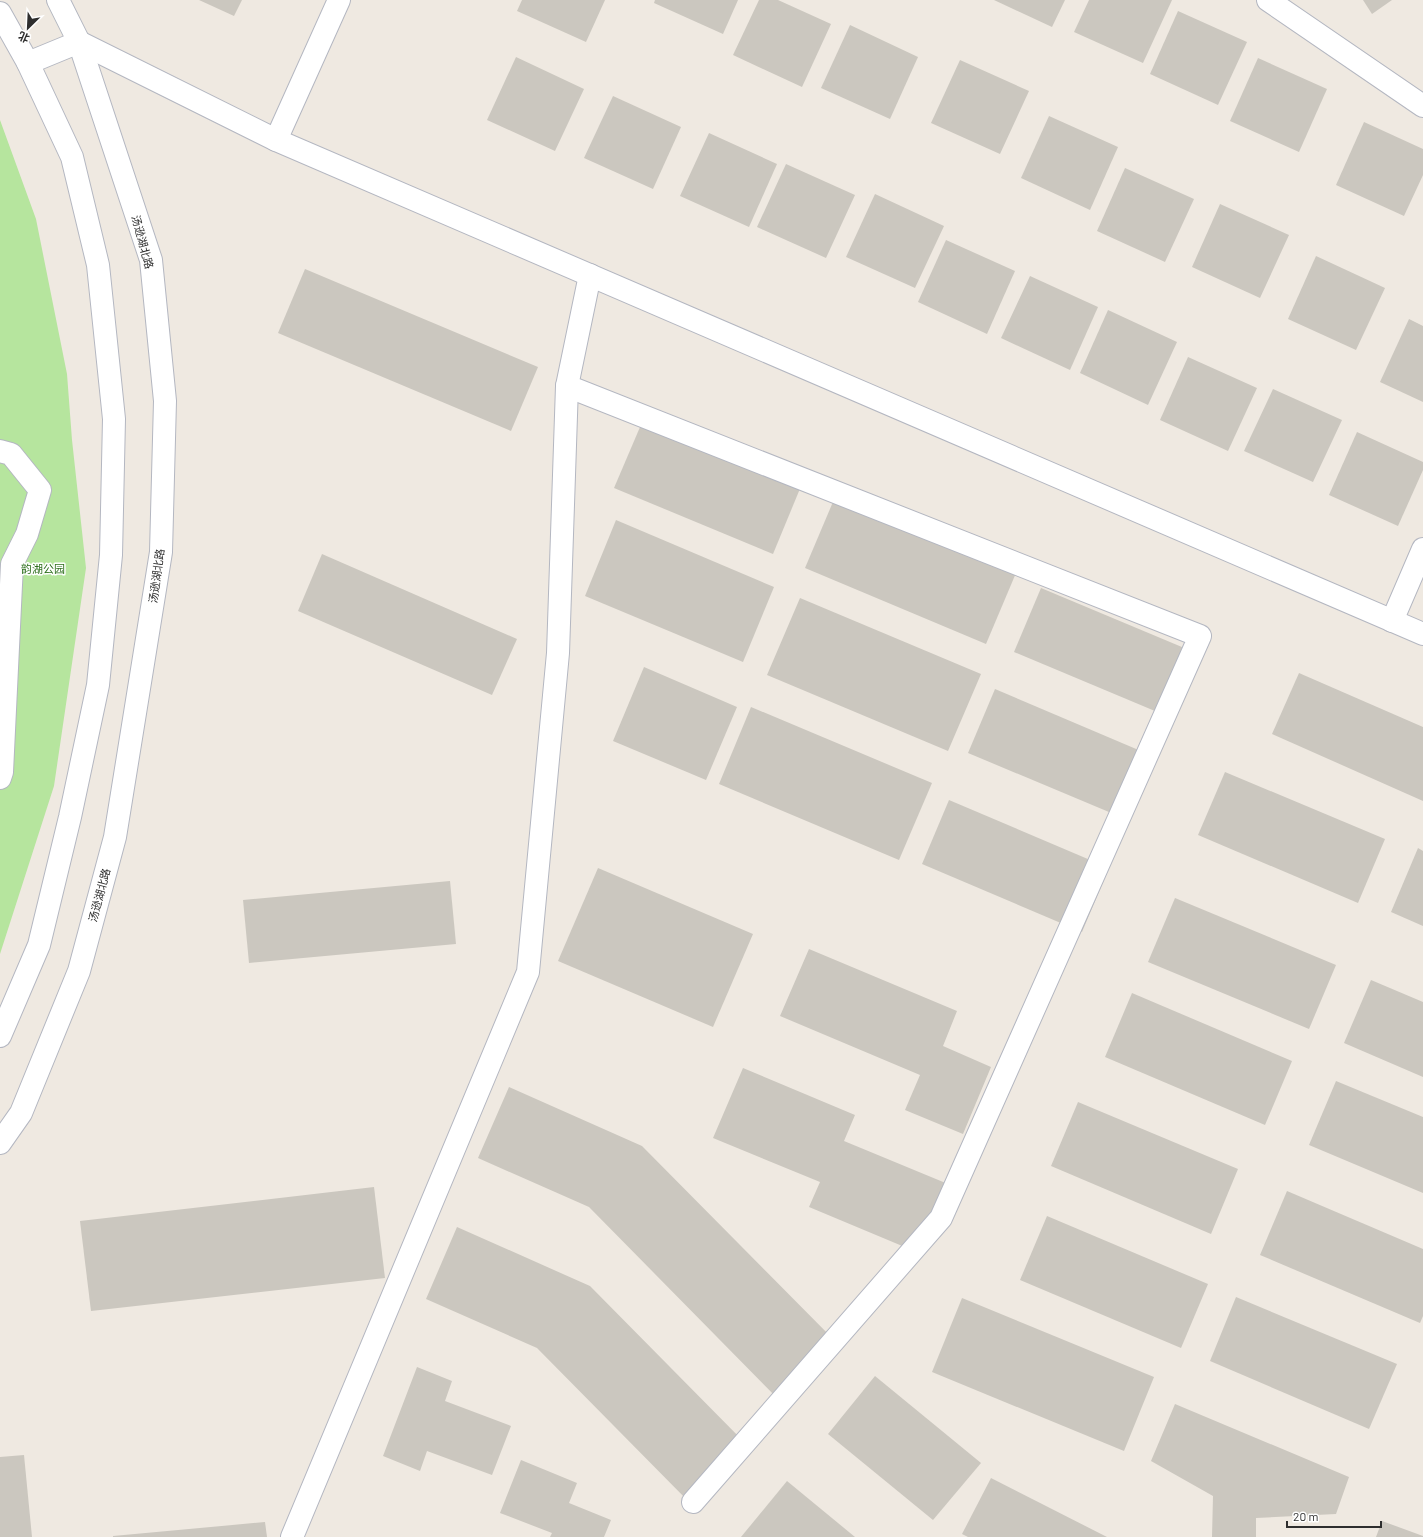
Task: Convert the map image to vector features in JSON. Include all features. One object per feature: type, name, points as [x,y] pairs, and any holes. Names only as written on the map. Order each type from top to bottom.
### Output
[{"type":"street","name":"汤逊湖北路","points":[[0,1144],[21,1113],[79,971],[115,837],[161,552],[165,401],[151,260],[79,42],[58,0]]},
{"type":"street","points":[[276,140],[339,0]]},
{"type":"street","points":[[1268,0],[1423,106]]},
{"type":"street","points":[[0,13],[28,63],[72,157],[98,265],[114,419],[111,555],[98,685],[70,818],[39,945],[0,1036]]},
{"type":"street","points":[[28,63],[79,42],[276,140],[1423,634]]},
{"type":"street","points":[[292,1537],[528,972],[558,652],[567,386],[590,275]]},
{"type":"street","points":[[567,386],[1200,636],[941,1218],[693,1502]]},
{"type":"street","points":[[0,451],[10,454],[40,490],[27,534],[12,564],[2,772],[0,778]]},
{"type":"street","points":[[1392,621],[1423,549]]},
{"type":"green space","name":"韵湖公园","points":[[0,120],[36,219],[67,374],[72,440],[86,568],[54,786],[0,954]]},
{"type":"building","points":[[199,0],[242,0],[234,16]]},
{"type":"building","points":[[522,0],[605,0],[586,42],[517,11]]},
{"type":"building","points":[[655,0],[738,0],[723,34],[654,3]]},
{"type":"building","points":[[759,0],[778,0],[831,24],[802,87],[733,55]]},
{"type":"building","points":[[994,0],[1065,0],[1052,27]]},
{"type":"building","points":[[1089,0],[1172,0],[1143,63],[1074,32]]},
{"type":"building","points":[[1363,0],[1392,0],[1372,14]]},
{"type":"building","points":[[1178,11],[1247,42],[1218,105],[1150,74]]},
{"type":"building","points":[[850,25],[918,57],[890,119],[821,88]]},
{"type":"building","points":[[516,57],[584,89],[555,151],[487,120]]},
{"type":"building","points":[[1258,58],[1327,89],[1299,152],[1230,121]]},
{"type":"building","points":[[960,60],[1029,91],[1000,154],[931,123]]},
{"type":"building","points":[[613,96],[681,127],[653,189],[584,158]]},
{"type":"building","points":[[1049,116],[1118,147],[1090,210],[1021,178]]},
{"type":"building","points":[[1364,122],[1423,149],[1423,175],[1404,216],[1336,185]]},
{"type":"building","points":[[709,133],[777,164],[749,227],[680,196]]},
{"type":"building","points":[[786,164],[855,195],[826,258],[757,227]]},
{"type":"building","points":[[1125,168],[1194,199],[1165,262],[1097,231]]},
{"type":"building","points":[[875,194],[944,226],[915,288],[846,257]]},
{"type":"building","points":[[1220,204],[1289,235],[1260,298],[1192,267]]},
{"type":"building","points":[[946,240],[1015,271],[987,334],[918,302]]},
{"type":"building","points":[[1316,256],[1385,288],[1356,350],[1288,319]]},
{"type":"building","points":[[305,269],[538,367],[511,431],[278,333]]},
{"type":"building","points":[[1030,276],[1098,307],[1070,370],[1001,338]]},
{"type":"building","points":[[1108,310],[1177,342],[1148,405],[1080,373]]},
{"type":"building","points":[[1409,319],[1423,326],[1423,402],[1380,382]]},
{"type":"building","points":[[1188,357],[1257,388],[1228,451],[1160,420]]},
{"type":"building","points":[[1273,389],[1342,420],[1313,482],[1244,451]]},
{"type":"building","points":[[646,413],[804,479],[773,554],[614,488]]},
{"type":"building","points":[[1357,432],[1423,462],[1423,470],[1398,526],[1329,495]]},
{"type":"building","points":[[838,490],[1019,566],[986,644],[805,568]]},
{"type":"building","points":[[616,520],[774,587],[743,662],[585,596]]},
{"type":"building","points":[[322,554],[517,639],[492,695],[298,611]]},
{"type":"building","points":[[1041,588],[1201,655],[1174,719],[1014,652]]},
{"type":"building","points":[[800,598],[981,674],[948,751],[767,675]]},
{"type":"building","points":[[644,667],[737,707],[706,780],[613,741]]},
{"type":"building","points":[[1299,673],[1423,727],[1423,801],[1272,734]]},
{"type":"building","points":[[995,689],[1155,757],[1128,820],[968,753]]},
{"type":"building","points":[[751,707],[932,783],[899,860],[719,784]]},
{"type":"building","points":[[1225,772],[1385,839],[1358,903],[1198,835]]},
{"type":"building","points":[[949,800],[1109,868],[1082,932],[922,864]]},
{"type":"building","points":[[1418,848],[1423,851],[1423,926],[1391,912]]},
{"type":"building","points":[[598,868],[753,934],[713,1027],[558,961]]},
{"type":"building","points":[[450,881],[456,944],[249,963],[243,900]]},
{"type":"building","points":[[1175,898],[1336,965],[1309,1029],[1148,962]]},
{"type":"building","points":[[809,949],[957,1011],[943,1046],[991,1067],[963,1134],[905,1110],[920,1075],[780,1016]]},
{"type":"building","points":[[1371,980],[1423,1002],[1423,1077],[1344,1043]]},
{"type":"building","points":[[1132,993],[1292,1061],[1265,1125],[1105,1057]]},
{"type":"building","points":[[743,1068],[855,1115],[844,1141],[948,1184],[919,1253],[809,1207],[820,1182],[713,1138]]},
{"type":"building","points":[[1336,1081],[1423,1117],[1423,1193],[1309,1145]]},
{"type":"building","points":[[509,1087],[642,1146],[842,1348],[785,1406],[589,1207],[478,1158]]},
{"type":"building","points":[[1078,1102],[1238,1169],[1211,1234],[1051,1166]]},
{"type":"building","points":[[374,1187],[385,1278],[91,1311],[80,1221]]},
{"type":"building","points":[[1287,1191],[1423,1249],[1423,1316],[1420,1323],[1260,1255]]},
{"type":"building","points":[[1047,1216],[1208,1284],[1181,1348],[1020,1280]]},
{"type":"building","points":[[457,1227],[590,1286],[749,1447],[691,1504],[537,1348],[426,1299]]},
{"type":"building","points":[[1236,1297],[1397,1364],[1369,1429],[1210,1361]]},
{"type":"building","points":[[962,1298],[1154,1377],[1124,1451],[932,1372]]},
{"type":"building","points":[[417,1367],[452,1381],[445,1401],[511,1426],[492,1475],[427,1451],[420,1471],[383,1456]]},
{"type":"building","points":[[875,1376],[981,1463],[933,1520],[828,1434]]},
{"type":"building","points":[[1175,1404],[1349,1477],[1336,1514],[1256,1518],[1256,1537],[1212,1537],[1213,1496],[1151,1461]]},
{"type":"building","points":[[24,1455],[32,1537],[0,1537],[0,1457]]},
{"type":"building","points":[[521,1460],[577,1483],[569,1503],[611,1520],[604,1537],[550,1537],[552,1533],[500,1513]]},
{"type":"building","points":[[991,1478],[1107,1537],[968,1537],[962,1534]]},
{"type":"building","points":[[787,1481],[855,1537],[741,1537]]},
{"type":"building","points":[[1382,1521],[1423,1536],[1423,1537],[1376,1537]]},
{"type":"building","points":[[265,1522],[267,1537],[113,1537],[113,1536]]}]
